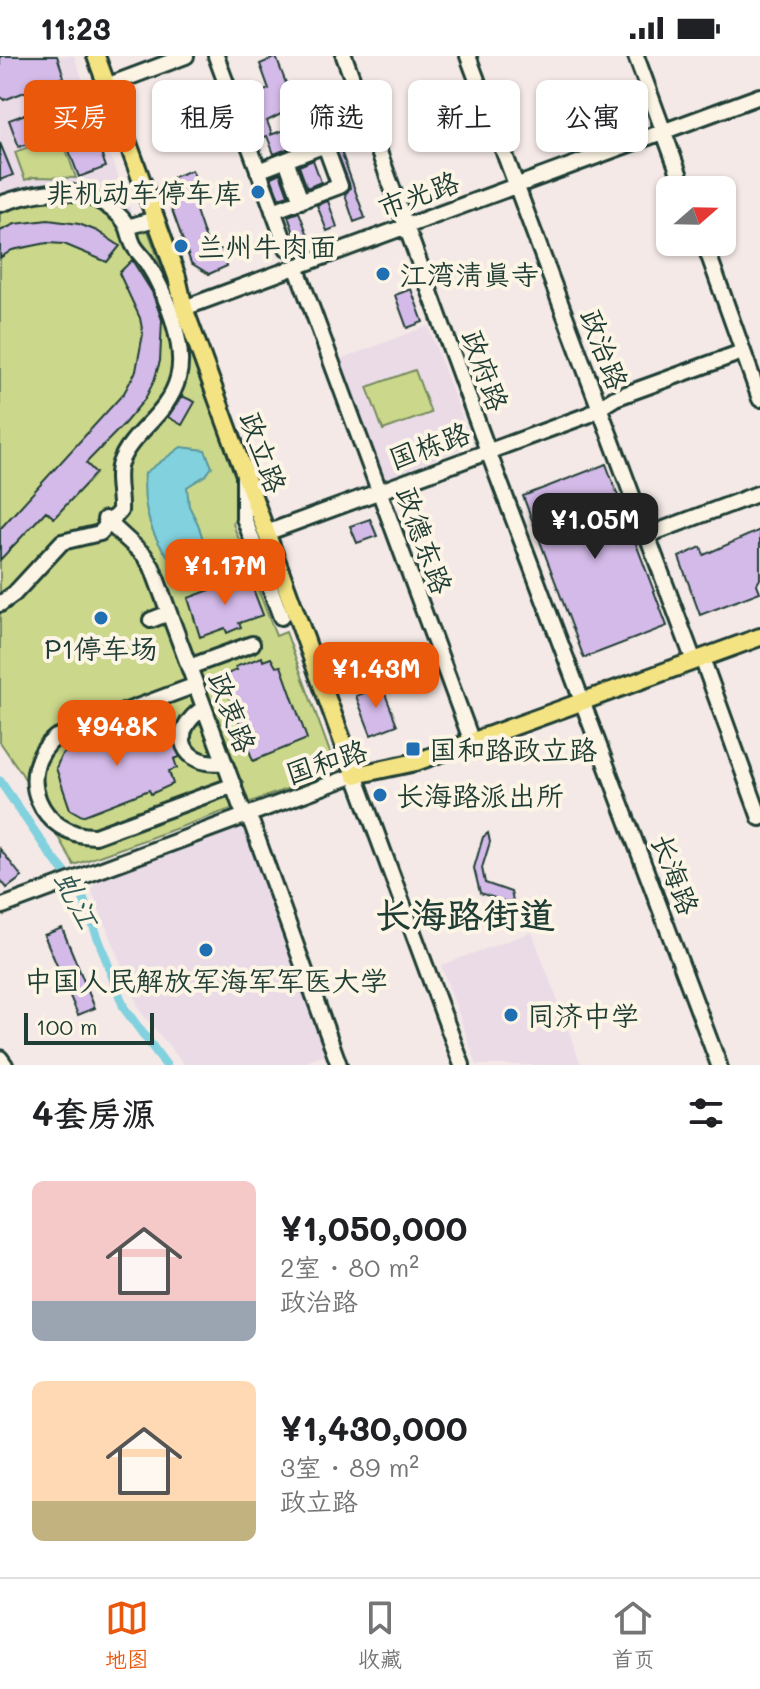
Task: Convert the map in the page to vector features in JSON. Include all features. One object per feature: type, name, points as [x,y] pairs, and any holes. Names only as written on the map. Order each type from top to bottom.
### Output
[{"type":"main road","name":"政立路","points":[[85,56],[98,80]]},
{"type":"main road","name":"政立路","points":[[96,56],[101,80]]},
{"type":"main road","name":"政立路","points":[[124,152],[169,280],[184,308]]},
{"type":"main road","name":"政立路","points":[[128,152],[177,277],[184,308],[266,533],[264,564],[355,775]]},
{"type":"main road","name":"国和路","points":[[355,775],[416,762],[760,637]]},
{"type":"street","points":[[121,80],[186,56]]},
{"type":"street","points":[[216,56],[287,248]]},
{"type":"street","name":"政府路","points":[[344,56],[583,701]]},
{"type":"street","name":"政治路","points":[[468,56],[648,535],[760,818]]},
{"type":"street","points":[[636,56],[680,176]]},
{"type":"street","name":"市光路","points":[[184,308],[760,96]]},
{"type":"street","points":[[258,171],[325,145],[340,186],[273,211]]},
{"type":"street","points":[[286,160],[301,201]]},
{"type":"street","points":[[0,204],[43,192],[79,194],[111,209],[128,227],[131,242],[160,288],[180,345],[181,358],[179,377],[166,407],[130,447],[120,463],[120,511],[107,521],[100,533],[62,542],[14,594],[0,604]]},
{"type":"street","points":[[128,227],[148,221]]},
{"type":"street","points":[[709,256],[760,399]]},
{"type":"street","name":"政德东路","points":[[296,266],[472,742]]},
{"type":"street","name":"国栋路","points":[[266,533],[588,415],[615,398],[742,352]]},
{"type":"street","points":[[243,471],[244,496],[239,521],[264,564]]},
{"type":"street","points":[[648,535],[760,493]]},
{"type":"street","name":"政衷路","points":[[107,521],[144,555],[152,567],[339,1065]]},
{"type":"street","points":[[151,620],[169,613]]},
{"type":"street","points":[[189,667],[252,644]]},
{"type":"street","points":[[196,685],[66,732],[47,744],[36,763],[33,777],[43,809],[70,833],[95,836],[165,816],[234,785]]},
{"type":"street","name":"长海路","points":[[583,701],[719,1065]]},
{"type":"street","points":[[204,708],[188,720],[182,731],[182,740],[192,756],[200,761],[212,764],[224,762]]},
{"type":"street","name":"国和路","points":[[0,907],[249,820],[355,775]]},
{"type":"street","name":"政立路","points":[[355,775],[462,1065]]},
{"type":"street","points":[[0,1058],[5,1065]]},
{"type":"shaded area","points":[[0,56],[74,56],[83,80],[24,80],[24,152],[109,152],[132,215],[0,196]]},
{"type":"shaded area","points":[[428,326],[472,444],[384,479],[341,359]]},
{"type":"shaded area","name":"中国人民解放军海军军医大学","points":[[250,824],[334,1052],[298,1065],[185,1065],[140,1011],[91,889],[99,880]]},
{"type":"shaded area","name":"同济中学","points":[[532,932],[581,1065],[477,1065],[441,965]]},
{"type":"green space","points":[[24,149],[24,152],[67,152],[76,178],[34,177],[25,180],[15,152]]},
{"type":"green space","points":[[69,188],[125,216],[143,217],[239,479],[239,504],[233,524],[276,636],[286,632],[332,758],[326,775],[74,865],[0,742],[0,196],[28,190]]},
{"type":"green space","points":[[415,370],[431,413],[383,430],[367,387]]},
{"type":"water","points":[[181,447],[205,450],[212,467],[206,475],[187,487],[189,506],[206,549],[215,560],[209,567],[189,572],[167,554],[152,530],[144,487],[145,473]]},
{"type":"building","points":[[0,56],[57,56],[64,77],[56,80],[24,80],[24,92],[4,100],[0,96]]},
{"type":"building","points":[[276,57],[285,80],[280,80],[280,114],[267,121],[270,135],[280,132],[280,152],[274,154],[267,136],[264,137],[264,91],[269,89],[260,64]]},
{"type":"building","points":[[24,115],[24,145],[19,147],[9,120]]},
{"type":"building","points":[[0,143],[13,175],[0,180]]},
{"type":"building","points":[[70,152],[101,152],[106,167],[79,177]]},
{"type":"building","points":[[337,152],[341,152],[365,218],[354,222],[345,195],[350,188]]},
{"type":"building","points":[[313,160],[321,182],[307,188],[299,166]]},
{"type":"building","points":[[192,170],[198,185],[192,199],[207,243],[222,250],[227,266],[209,274],[191,263],[166,193],[173,177]]},
{"type":"building","points":[[280,173],[288,195],[279,198],[271,177]]},
{"type":"building","points":[[328,201],[337,227],[327,231],[317,205]]},
{"type":"building","points":[[299,212],[309,238],[297,242],[288,216]]},
{"type":"building","points":[[48,220],[79,224],[120,246],[107,262],[64,244],[47,243],[12,250],[0,258],[0,231],[15,224]]},
{"type":"building","points":[[132,260],[152,292],[162,320],[160,361],[154,381],[145,399],[86,463],[96,473],[54,518],[46,511],[0,560],[0,529],[124,393],[136,371],[143,334],[140,318],[119,273]]},
{"type":"building","points":[[411,289],[423,322],[407,328],[395,295]]},
{"type":"building","points":[[182,396],[195,402],[182,425],[168,417]]},
{"type":"building","points":[[606,464],[667,626],[584,658],[523,496]]},
{"type":"building","points":[[370,519],[377,536],[357,543],[350,526]]},
{"type":"building","points":[[760,530],[760,579],[757,584],[760,592],[700,615],[679,557],[701,547],[704,555]]},
{"type":"building","points":[[248,576],[263,615],[239,623],[241,627],[227,633],[225,628],[200,637],[188,598]]},
{"type":"building","points":[[262,657],[263,661],[271,658],[276,667],[281,666],[307,739],[253,761],[226,686],[231,684],[227,674],[237,670],[235,667]]},
{"type":"building","points":[[382,686],[397,725],[371,735],[356,696]]},
{"type":"building","points":[[147,719],[153,733],[163,729],[166,737],[171,734],[180,757],[174,759],[177,768],[169,771],[173,784],[82,816],[70,809],[56,768],[62,754],[128,732],[127,727]]},
{"type":"building","points":[[488,833],[490,842],[482,868],[485,883],[511,892],[513,901],[509,903],[480,893],[474,868],[483,837]]},
{"type":"building","points":[[0,849],[22,877],[7,888],[0,879]]},
{"type":"building","points":[[62,928],[95,1008],[78,1015],[44,935]]},
{"type":"waterway","name":"虬江","points":[[0,781],[50,854],[81,892],[124,1008],[166,1065]]},
{"type":"place","name":"非机动车停车库","points":[[258,192]]},
{"type":"place","name":"兰州牛肉面","points":[[181,246]]},
{"type":"place","name":"江湾清真寺","points":[[383,274]]},
{"type":"place","name":"P1停车场","points":[[101,618]]},
{"type":"place","name":"国和路政立路","points":[[413,749]]},
{"type":"place","name":"长海路派出所","points":[[380,795]]},
{"type":"place","name":"中国人民解放军海军军医大学","points":[[206,950]]},
{"type":"place","name":"同济中学","points":[[511,1015]]},
{"type":"district","name":"长海路街道","points":[[465,913]]}]
